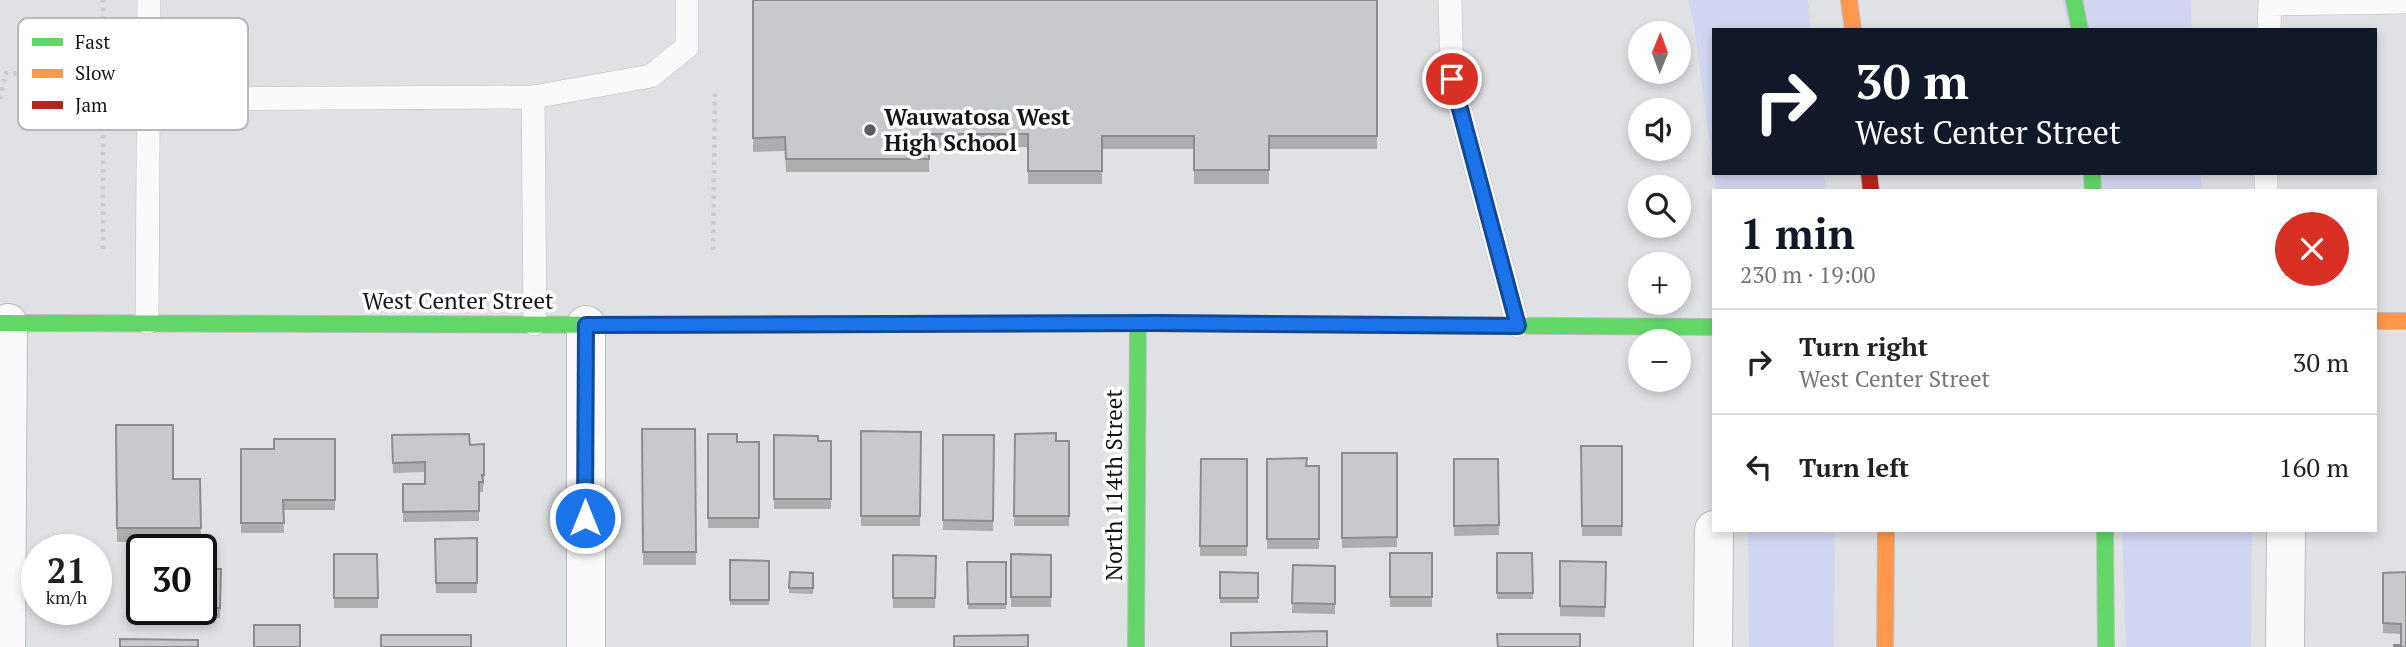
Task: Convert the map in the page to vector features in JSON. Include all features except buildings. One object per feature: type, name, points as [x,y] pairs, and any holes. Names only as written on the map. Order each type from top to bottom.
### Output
[{"type":"main road","points":[[1849,0],[1853,28]]},
{"type":"main road","points":[[2074,0],[2080,28]]},
{"type":"main road","points":[[2377,321],[2406,321]]},
{"type":"main road","name":"West Center Street","points":[[4,323],[1138,323],[1712,327]]},
{"type":"main road","name":"North 114th Street","points":[[1136,647],[1138,323]]},
{"type":"main road","points":[[1885,647],[1886,532]]},
{"type":"main road","points":[[2105,532],[2106,647]]},
{"type":"street","points":[[4,323],[6,647]]},
{"type":"street","points":[[586,325],[586,647]]},
{"type":"street","points":[[1713,647],[1714,532]]},
{"type":"street","points":[[2285,647],[2286,532]]},
{"type":"lane","points":[[149,0],[149,18]]},
{"type":"lane","points":[[248,98],[533,97],[651,76],[687,47],[687,0]]},
{"type":"lane","points":[[1450,0],[1452,79],[1518,326]]},
{"type":"lane","points":[[2269,28],[2270,2],[2406,2]]},
{"type":"lane","points":[[533,97],[535,324]]},
{"type":"lane","points":[[147,322],[150,130]]},
{"type":"path","points":[[103,0],[103,18]]},
{"type":"path","points":[[0,99],[6,73],[18,74]]},
{"type":"path","points":[[713,250],[715,91]]},
{"type":"path","points":[[103,130],[103,249]]},
{"type":"shaded area","points":[[1688,0],[1808,0],[1811,28],[1712,28],[1712,161],[1694,24]]},
{"type":"shaded area","points":[[2063,0],[2191,0],[2192,28],[2068,28]]},
{"type":"shaded area","points":[[1714,175],[1824,175],[1826,189],[1716,189]]},
{"type":"shaded area","points":[[2096,175],[2201,175],[2202,189],[2099,189]]},
{"type":"shaded area","points":[[1748,532],[1835,532],[1834,647],[1749,647]]},
{"type":"shaded area","points":[[2122,532],[2252,532],[2251,647],[2126,647]]},
{"type":"traffic: fast","points":[[2074,0],[2080,28]]},
{"type":"traffic: fast","points":[[2092,175],[2093,189]]},
{"type":"traffic: fast","points":[[0,323],[671,325]]},
{"type":"traffic: fast","points":[[1136,647],[1138,323]]},
{"type":"traffic: fast","points":[[899,324],[1712,327]]},
{"type":"traffic: fast","points":[[2105,532],[2106,647]]},
{"type":"traffic: slow","points":[[1849,0],[1853,28]]},
{"type":"traffic: slow","points":[[2377,321],[2406,321]]},
{"type":"traffic: slow","points":[[671,325],[899,324]]},
{"type":"traffic: slow","points":[[1885,647],[1886,532]]},
{"type":"traffic: jam","points":[[1869,175],[1871,189]]},
{"type":"place","name":"Wauwatosa West High School","points":[[870,130]]},
{"type":"route","points":[[585,518],[586,325],[1157,323],[1518,326],[1452,79]]}]
